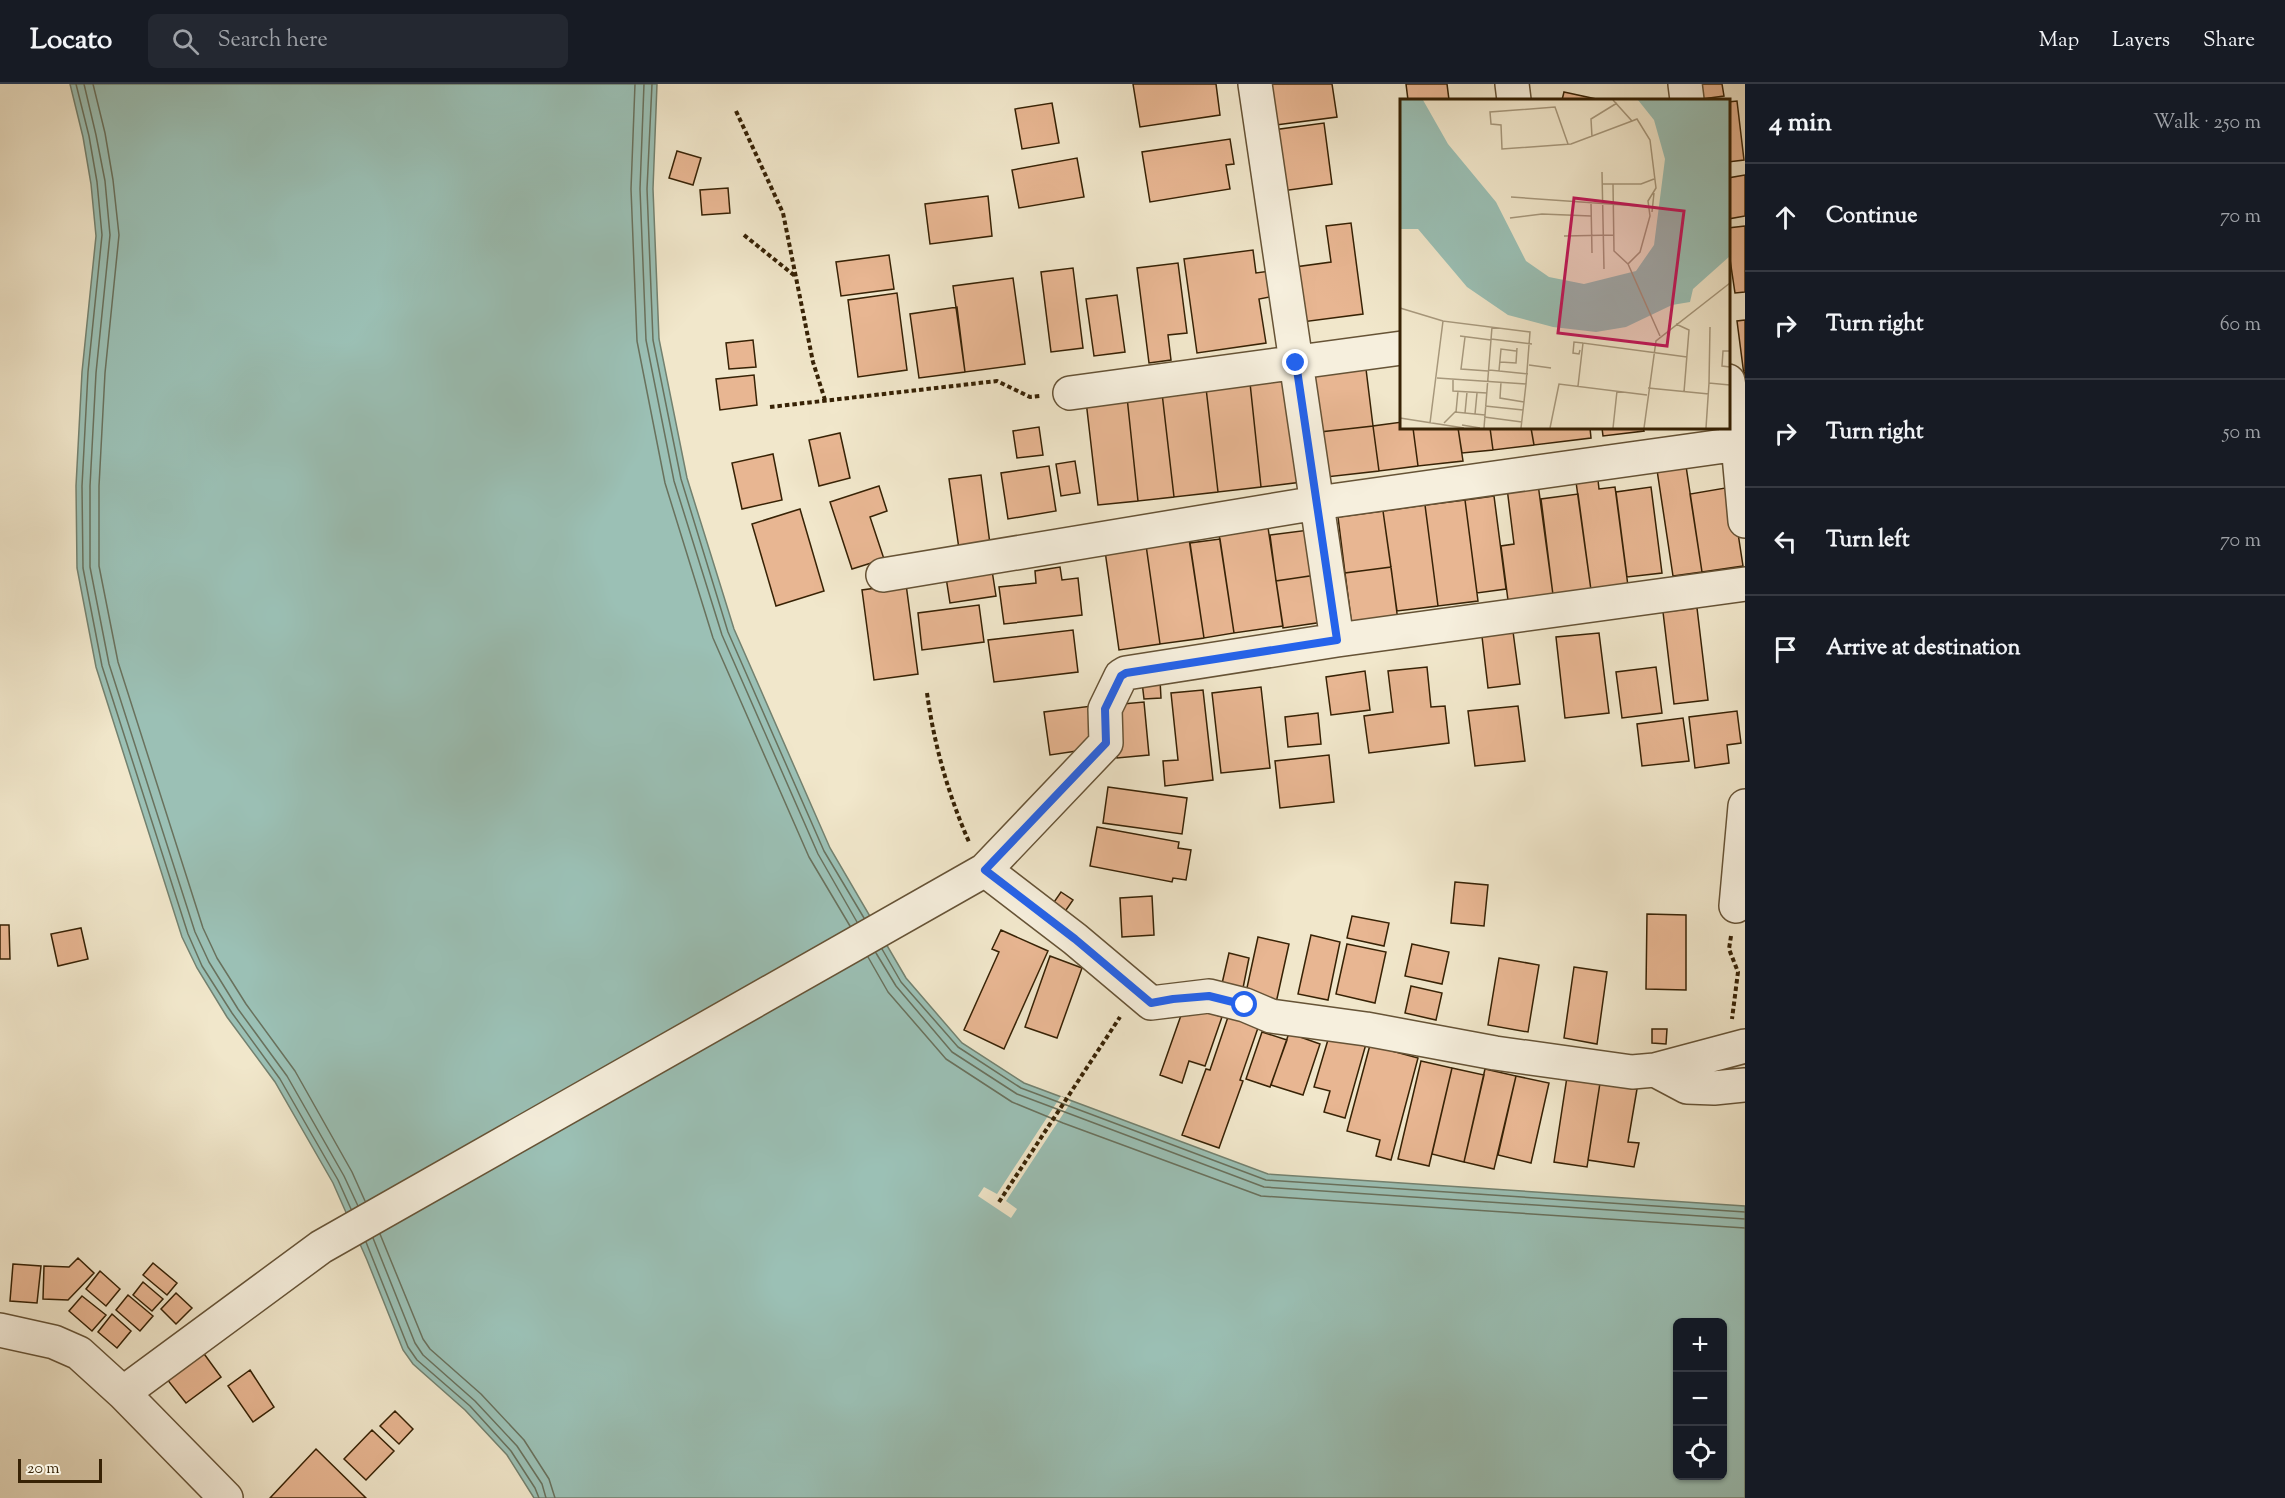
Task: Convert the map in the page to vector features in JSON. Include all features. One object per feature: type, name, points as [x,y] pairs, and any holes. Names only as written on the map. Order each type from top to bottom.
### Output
[{"type":"street","points":[[1255,84],[1337,640]]},
{"type":"street","points":[[1512,84],[1514,99]]},
{"type":"street","points":[[1685,84],[1687,99]]},
{"type":"street","points":[[1070,393],[1400,348]]},
{"type":"street","points":[[1730,390],[1742,444],[1745,521]]},
{"type":"street","points":[[883,575],[1317,503],[1742,444]]},
{"type":"street","points":[[123,1393],[321,1247],[932,898],[985,870],[1106,743],[1105,709],[1121,676],[1126,673],[1337,640],[1745,584]]},
{"type":"street","points":[[1736,906],[1745,806]]},
{"type":"street","points":[[985,870],[1075,939],[1151,1003],[1209,996],[1245,1005],[1271,1016],[1366,1029],[1495,1053],[1632,1072],[1654,1070],[1736,1049]]},
{"type":"street","points":[[1654,1070],[1687,1087],[1745,1085]]},
{"type":"street","points":[[0,1330],[54,1342],[79,1353],[123,1393],[226,1498]]},
{"type":"path","points":[[736,111],[783,213],[813,362],[825,400]]},
{"type":"path","points":[[744,235],[796,276]]},
{"type":"path","points":[[770,407],[997,381],[1030,397],[1070,393]]},
{"type":"path","points":[[927,693],[933,735],[944,775],[962,827],[985,870]]},
{"type":"path","points":[[1736,906],[1729,949],[1738,972],[1736,1049]]},
{"type":"path","points":[[999,1202],[1137,992]]},
{"type":"water","points":[[70,84],[657,84],[653,189],[659,339],[687,478],[734,629],[830,848],[906,978],[962,1043],[1024,1083],[1268,1174],[1745,1206],[1745,1498],[534,1498],[507,1455],[465,1410],[413,1364],[403,1350],[333,1183],[275,1082],[227,1017],[197,968],[182,937],[96,667],[77,568],[76,486],[82,372],[96,236],[91,184],[83,137]]},
{"type":"pier","points":[[1061,1096],[1071,1102],[1006,1201],[1017,1209],[1011,1218],[978,1196],[984,1187],[997,1194]]},
{"type":"building","points":[[1133,84],[1216,84],[1220,115],[1140,127]]},
{"type":"building","points":[[1267,84],[1332,84],[1337,117],[1268,126]]},
{"type":"building","points":[[1406,84],[1447,84],[1449,99],[1408,99]]},
{"type":"building","points":[[1700,84],[1722,84],[1724,96],[1702,99]]},
{"type":"building","points":[[1564,92],[1596,99],[1562,99]]},
{"type":"building","points":[[1737,101],[1744,160],[1730,162],[1730,102]]},
{"type":"building","points":[[1052,103],[1059,143],[1022,149],[1015,109]]},
{"type":"building","points":[[1324,123],[1332,184],[1282,191],[1273,130]]},
{"type":"building","points":[[1230,139],[1234,164],[1226,165],[1230,189],[1150,202],[1142,152]]},
{"type":"building","points":[[677,151],[701,158],[693,185],[669,178]]},
{"type":"building","points":[[1077,158],[1084,197],[1019,208],[1012,170]]},
{"type":"building","points":[[1745,175],[1745,216],[1730,219],[1730,178]]},
{"type":"building","points":[[728,188],[730,213],[702,215],[700,190]]},
{"type":"building","points":[[988,196],[992,236],[930,244],[925,204]]},
{"type":"building","points":[[1351,223],[1363,314],[1302,322],[1295,267],[1331,262],[1326,226]]},
{"type":"building","points":[[1745,226],[1745,292],[1735,293],[1730,259],[1730,228]]},
{"type":"building","points":[[1253,250],[1256,273],[1270,271],[1274,296],[1259,299],[1266,343],[1197,353],[1184,259]]},
{"type":"building","points":[[889,255],[894,289],[841,296],[836,262]]},
{"type":"building","points":[[1178,263],[1187,333],[1168,335],[1171,360],[1149,363],[1137,268]]},
{"type":"building","points":[[1073,268],[1083,348],[1051,352],[1041,272]]},
{"type":"building","points":[[1013,278],[1025,364],[965,372],[953,286]]},
{"type":"building","points":[[897,293],[907,370],[858,377],[848,300]]},
{"type":"building","points":[[1117,295],[1125,352],[1094,356],[1086,299]]},
{"type":"building","points":[[957,307],[965,372],[919,378],[910,314]]},
{"type":"building","points":[[1745,320],[1745,375],[1744,375],[1737,321]]},
{"type":"building","points":[[753,340],[756,367],[729,369],[726,343]]},
{"type":"building","points":[[1366,369],[1373,426],[1320,432],[1314,376]]},
{"type":"building","points":[[754,375],[757,405],[720,410],[716,379]]},
{"type":"building","points":[[1290,378],[1302,482],[1261,487],[1250,383]]},
{"type":"building","points":[[1250,383],[1261,487],[1218,492],[1206,388]]},
{"type":"building","points":[[1206,388],[1218,492],[1174,497],[1162,393]]},
{"type":"building","points":[[1162,393],[1174,497],[1138,501],[1127,397]]},
{"type":"building","points":[[1127,397],[1138,501],[1098,505],[1086,401]]},
{"type":"building","points":[[1400,422],[1400,429],[1413,429],[1418,466],[1379,471],[1373,426]]},
{"type":"building","points":[[1373,426],[1379,471],[1326,477],[1320,432]]},
{"type":"building","points":[[1039,427],[1043,455],[1017,458],[1013,431]]},
{"type":"building","points":[[1413,429],[1458,429],[1463,461],[1418,466]]},
{"type":"building","points":[[1458,429],[1490,429],[1493,450],[1462,453]]},
{"type":"building","points":[[1490,429],[1531,429],[1534,445],[1493,450]]},
{"type":"building","points":[[1531,429],[1590,429],[1591,438],[1534,445]]},
{"type":"building","points":[[1602,429],[1643,429],[1644,431],[1603,436]]},
{"type":"building","points":[[840,433],[850,478],[819,486],[809,440]]},
{"type":"building","points":[[773,454],[782,500],[742,509],[732,463]]},
{"type":"building","points":[[1075,461],[1080,493],[1061,496],[1056,464]]},
{"type":"building","points":[[1049,466],[1056,511],[1008,519],[1001,473]]},
{"type":"building","points":[[1686,466],[1702,572],[1673,576],[1657,470]]},
{"type":"building","points":[[981,475],[990,544],[959,549],[949,479]]},
{"type":"building","points":[[1598,480],[1599,489],[1615,487],[1628,586],[1591,590],[1576,482]]},
{"type":"building","points":[[1538,484],[1554,602],[1509,608],[1501,546],[1514,544],[1507,488]]},
{"type":"building","points":[[879,486],[887,511],[870,517],[884,559],[852,569],[830,502]]},
{"type":"building","points":[[1651,487],[1662,573],[1627,577],[1616,492]]},
{"type":"building","points":[[1731,487],[1743,566],[1702,572],[1690,494]]},
{"type":"building","points":[[1578,494],[1591,590],[1553,595],[1541,499]]},
{"type":"building","points":[[1494,496],[1506,589],[1477,593],[1465,500]]},
{"type":"building","points":[[1465,500],[1478,601],[1438,606],[1425,505]]},
{"type":"building","points":[[1425,505],[1438,606],[1397,611],[1383,511]]},
{"type":"building","points":[[800,509],[824,591],[776,606],[752,524]]},
{"type":"building","points":[[1383,511],[1391,567],[1345,573],[1338,517]]},
{"type":"building","points":[[1267,521],[1283,626],[1234,633],[1218,528]]},
{"type":"building","points":[[1309,530],[1316,575],[1276,581],[1270,535]]},
{"type":"building","points":[[1189,539],[1204,638],[1160,644],[1146,545]]},
{"type":"building","points":[[1220,539],[1234,633],[1204,638],[1190,543]]},
{"type":"building","points":[[1146,545],[1160,644],[1119,650],[1105,551]]},
{"type":"building","points":[[991,564],[996,596],[950,603],[945,571]]},
{"type":"building","points":[[1060,567],[1062,580],[1078,578],[1082,615],[1004,624],[999,587],[1036,583],[1035,571]]},
{"type":"building","points":[[1391,567],[1398,621],[1352,627],[1345,573]]},
{"type":"building","points":[[1316,575],[1323,622],[1283,628],[1276,581]]},
{"type":"building","points":[[906,584],[918,674],[874,680],[862,590]]},
{"type":"building","points":[[979,605],[984,642],[922,650],[918,613]]},
{"type":"building","points":[[1697,608],[1708,700],[1674,704],[1663,612]]},
{"type":"building","points":[[1512,624],[1520,684],[1488,688],[1481,628]]},
{"type":"building","points":[[1073,630],[1078,672],[994,682],[988,640]]},
{"type":"building","points":[[1599,633],[1609,713],[1565,718],[1556,637]]},
{"type":"building","points":[[1427,667],[1431,707],[1445,706],[1449,743],[1369,753],[1364,716],[1393,712],[1388,671]]},
{"type":"building","points":[[1656,667],[1662,713],[1622,718],[1616,672]]},
{"type":"building","points":[[1365,671],[1370,710],[1331,715],[1326,677]]},
{"type":"building","points":[[1160,680],[1161,698],[1144,699],[1142,682]]},
{"type":"building","points":[[1261,687],[1270,768],[1221,773],[1212,693]]},
{"type":"building","points":[[1203,690],[1213,780],[1165,786],[1163,761],[1178,760],[1171,693]]},
{"type":"building","points":[[1144,702],[1149,755],[1117,758],[1112,705]]},
{"type":"building","points":[[1092,706],[1097,748],[1050,755],[1044,712]]},
{"type":"building","points":[[1518,706],[1525,761],[1475,766],[1468,711]]},
{"type":"building","points":[[1737,711],[1741,743],[1727,745],[1729,763],[1695,768],[1689,717]]},
{"type":"building","points":[[1318,713],[1321,744],[1288,747],[1285,717]]},
{"type":"building","points":[[1683,718],[1689,761],[1642,766],[1637,724]]},
{"type":"building","points":[[1329,755],[1334,802],[1280,808],[1275,761]]},
{"type":"building","points":[[1108,787],[1187,798],[1182,834],[1103,823]]},
{"type":"building","points":[[1097,827],[1179,842],[1178,848],[1191,850],[1186,880],[1173,878],[1172,882],[1090,866]]},
{"type":"building","points":[[1455,882],[1488,885],[1484,926],[1451,923]]},
{"type":"building","points":[[1061,892],[1073,900],[1064,913],[1052,905]]},
{"type":"building","points":[[1152,896],[1154,935],[1122,937],[1120,898]]},
{"type":"building","points":[[1647,914],[1686,915],[1686,990],[1646,989]]},
{"type":"building","points":[[1352,916],[1389,923],[1384,946],[1347,938]]},
{"type":"building","points":[[0,925],[9,925],[10,959],[0,959]]},
{"type":"building","points":[[81,928],[88,959],[58,966],[51,934]]},
{"type":"building","points":[[1001,930],[1048,951],[1004,1049],[964,1030],[999,952],[992,949]]},
{"type":"building","points":[[1311,935],[1340,942],[1328,1000],[1298,994]]},
{"type":"building","points":[[1258,937],[1289,944],[1276,1003],[1245,997]]},
{"type":"building","points":[[1347,944],[1386,952],[1375,1003],[1336,994]]},
{"type":"building","points":[[1412,944],[1449,952],[1442,984],[1405,976]]},
{"type":"building","points":[[1229,953],[1249,958],[1242,993],[1221,988]]},
{"type":"building","points":[[1050,956],[1082,968],[1057,1038],[1025,1027]]},
{"type":"building","points":[[1499,958],[1539,965],[1528,1032],[1488,1025]]},
{"type":"building","points":[[1574,967],[1607,972],[1597,1044],[1564,1038]]},
{"type":"building","points":[[1411,986],[1442,993],[1436,1020],[1405,1013]]},
{"type":"building","points":[[1185,1004],[1222,1017],[1205,1066],[1189,1061],[1182,1083],[1160,1075]]},
{"type":"building","points":[[1229,1014],[1259,1025],[1240,1080],[1243,1081],[1219,1148],[1182,1135],[1206,1069],[1210,1070]]},
{"type":"building","points":[[1652,1029],[1667,1029],[1666,1044],[1652,1043]]},
{"type":"building","points":[[1262,1032],[1287,1040],[1270,1087],[1246,1079]]},
{"type":"building","points":[[1289,1033],[1320,1044],[1303,1095],[1271,1085]]},
{"type":"building","points":[[1330,1033],[1366,1044],[1345,1118],[1324,1112],[1330,1091],[1314,1087]]},
{"type":"building","points":[[1370,1045],[1418,1058],[1391,1160],[1376,1156],[1380,1140],[1347,1131]]},
{"type":"building","points":[[1421,1061],[1452,1068],[1429,1166],[1398,1159]]},
{"type":"building","points":[[1452,1068],[1484,1075],[1464,1162],[1432,1154]]},
{"type":"building","points":[[1485,1069],[1516,1076],[1494,1169],[1464,1162]]},
{"type":"building","points":[[1516,1076],[1549,1083],[1531,1163],[1498,1155]]},
{"type":"building","points":[[1567,1077],[1600,1083],[1587,1167],[1554,1162]]},
{"type":"building","points":[[1600,1083],[1637,1089],[1628,1142],[1639,1143],[1634,1167],[1588,1160]]},
{"type":"building","points":[[78,1258],[94,1273],[68,1300],[43,1299],[44,1266],[69,1267]]},
{"type":"building","points":[[153,1263],[177,1283],[167,1295],[143,1275]]},
{"type":"building","points":[[13,1264],[41,1266],[37,1303],[10,1301]]},
{"type":"building","points":[[100,1271],[120,1289],[106,1306],[86,1289]]},
{"type":"building","points":[[143,1282],[163,1299],[152,1311],[133,1295]]},
{"type":"building","points":[[176,1293],[192,1308],[176,1324],[161,1309]]},
{"type":"building","points":[[128,1295],[153,1316],[140,1331],[116,1310]]},
{"type":"building","points":[[82,1296],[106,1315],[92,1331],[69,1311]]},
{"type":"building","points":[[112,1314],[131,1331],[117,1348],[98,1332]]},
{"type":"building","points":[[202,1351],[221,1377],[186,1403],[166,1378]]},
{"type":"building","points":[[250,1370],[274,1407],[253,1422],[228,1386]]},
{"type":"building","points":[[395,1411],[413,1429],[399,1444],[380,1426]]},
{"type":"building","points":[[372,1430],[394,1451],[366,1480],[344,1459]]},
{"type":"building","points":[[316,1449],[366,1498],[270,1498]]},
{"type":"route","points":[[1245,1005],[1209,996],[1151,1003],[1075,939],[985,870],[1107,742],[1105,709],[1121,676],[1126,673],[1337,640],[1296,363]]}]
